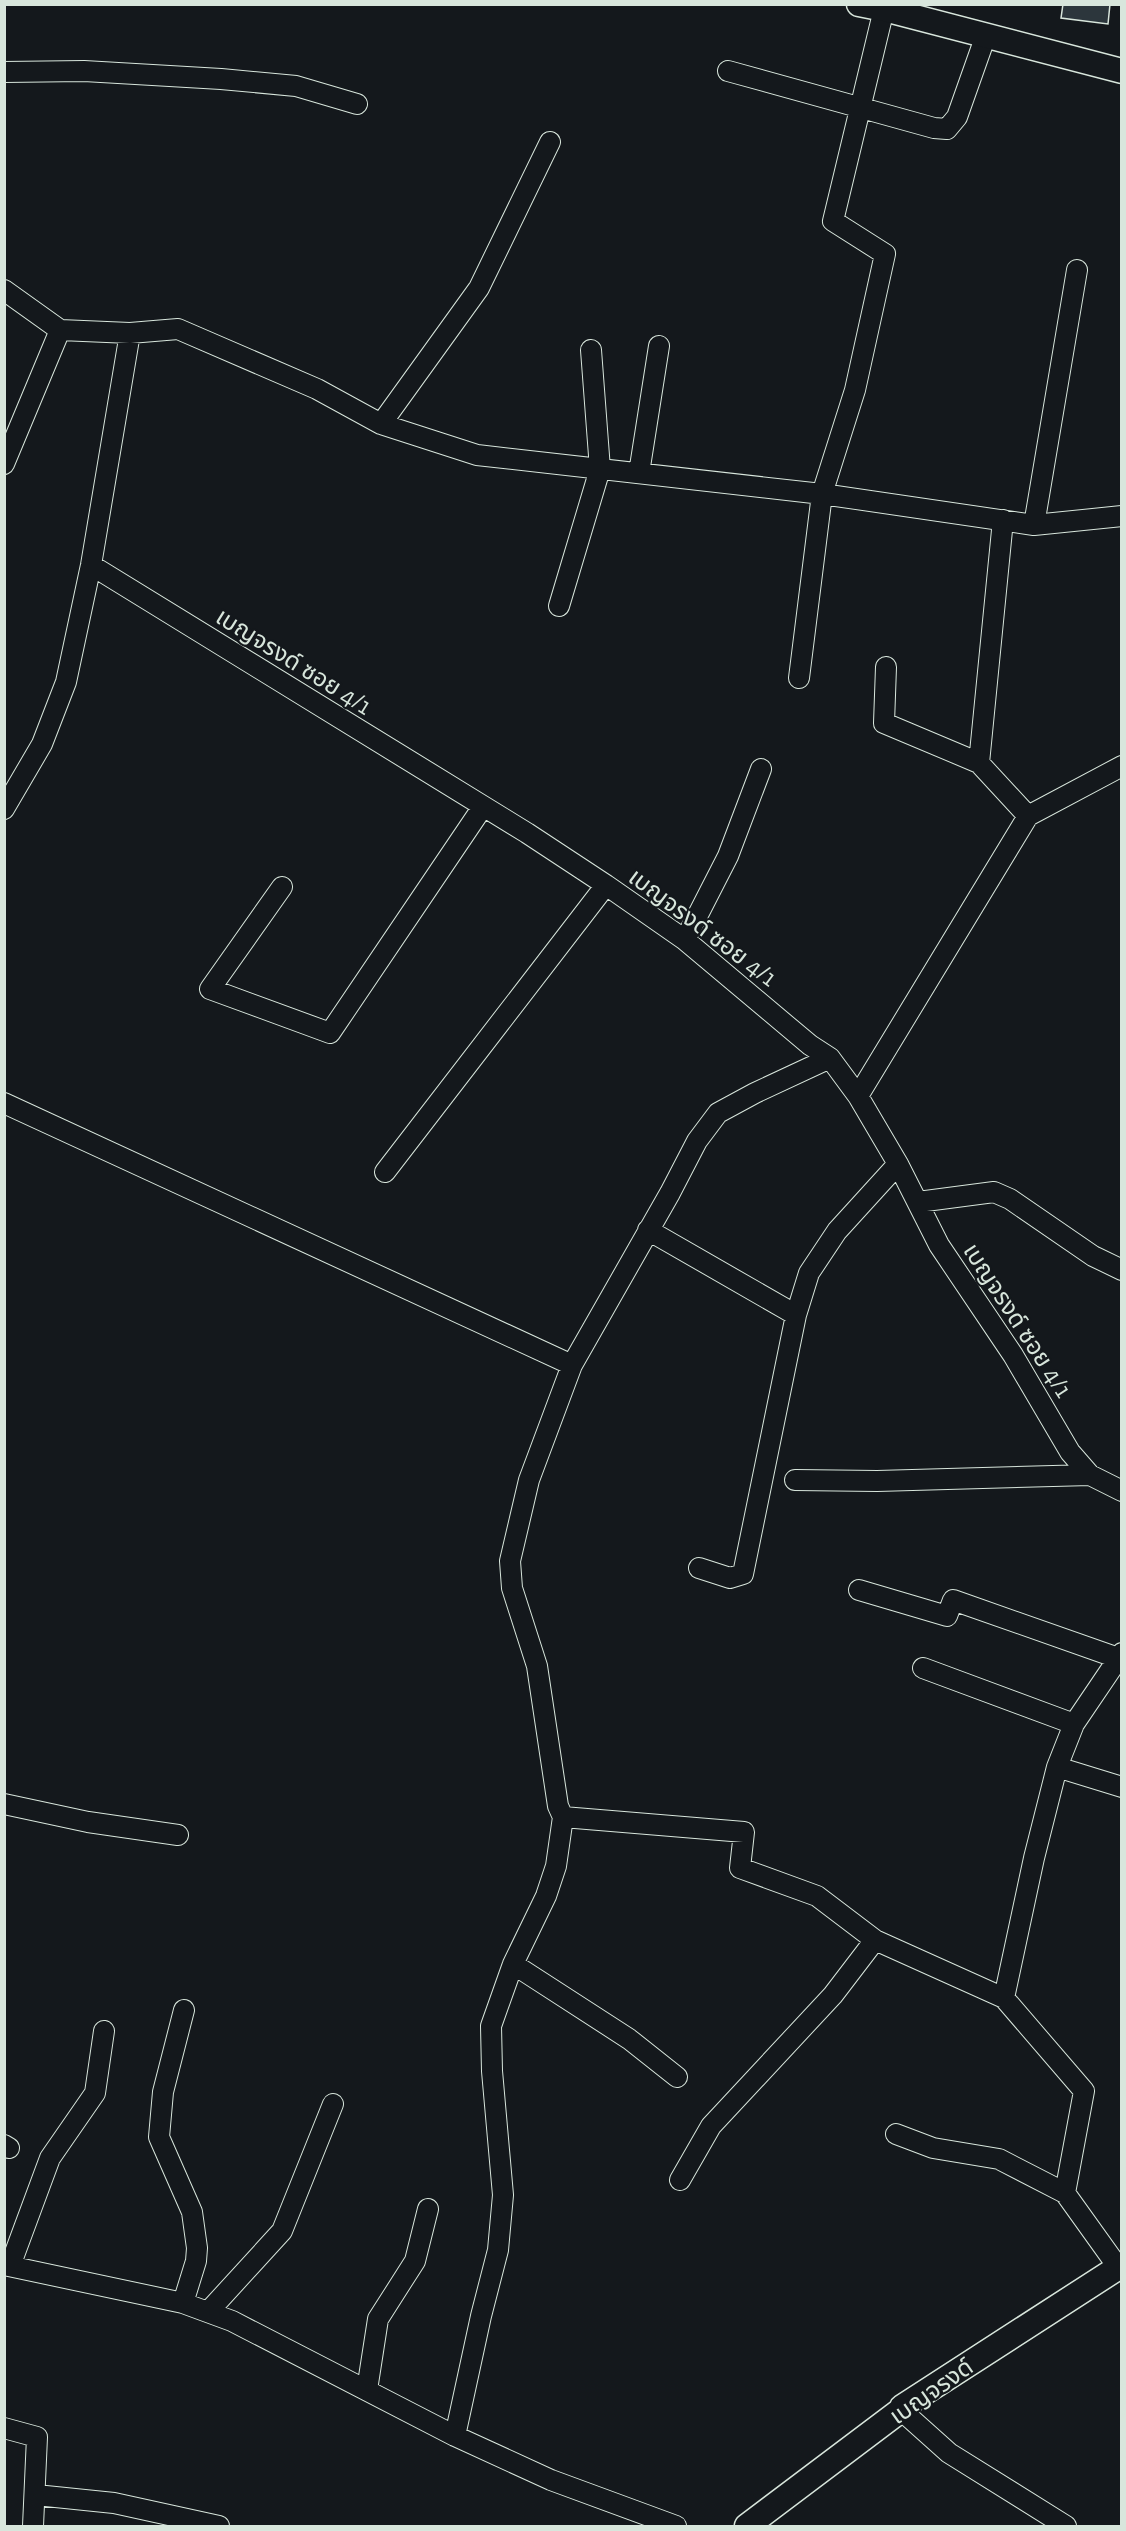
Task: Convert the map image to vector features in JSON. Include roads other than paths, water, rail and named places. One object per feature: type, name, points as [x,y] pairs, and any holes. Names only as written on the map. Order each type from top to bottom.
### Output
[{"type":"street","points":[[860,4],[1122,71]]},
{"type":"street","points":[[799,678],[822,494],[855,390],[885,254],[833,221],[884,9]]},
{"type":"street","points":[[728,71],[934,128],[947,129],[957,117],[986,36]]},
{"type":"street","points":[[4,72],[84,71],[221,79],[296,86],[357,104]]},
{"type":"street","points":[[381,424],[479,288],[550,142]]},
{"type":"street","points":[[1034,525],[1077,270]]},
{"type":"street","points":[[4,290],[60,330],[130,333],[178,329],[318,389],[381,424],[477,455],[822,494],[1034,525],[1122,516]]},
{"type":"street","points":[[4,464],[60,330]]},
{"type":"street","points":[[4,809],[42,744],[66,682],[91,565],[130,333]]},
{"type":"street","points":[[639,473],[659,346]]},
{"type":"street","points":[[559,606],[600,469],[591,350]]},
{"type":"street","points":[[979,763],[1003,520]]},
{"type":"street","name":"เบญจรงด์ ซอย 4/1","points":[[91,565],[527,833],[606,885],[686,940],[810,1045],[830,1058],[858,1095],[898,1164],[939,1245],[1013,1355],[1070,1452],[1090,1475],[1122,1491]]},
{"type":"street","points":[[886,667],[884,723],[979,763],[1028,816]]},
{"type":"street","points":[[858,1095],[1028,816],[1122,766]]},
{"type":"street","points":[[686,940],[728,856],[761,769]]},
{"type":"street","points":[[282,887],[210,989],[330,1033],[482,807]]},
{"type":"street","points":[[385,1172],[606,885]]},
{"type":"street","points":[[455,2436],[498,2250],[502,2195],[492,2071],[491,2026],[513,1964],[546,1896],[556,1866],[563,1817],[558,1806],[537,1666],[512,1588],[510,1561],[529,1480],[572,1365],[697,1141],[718,1113],[830,1058]]},
{"type":"street","points":[[4,1103],[572,1365]]},
{"type":"street","points":[[699,1568],[730,1578],[743,1574],[796,1315],[809,1274],[837,1231],[898,1164]]},
{"type":"street","points":[[918,1202],[994,1192],[1010,1199],[1093,1256],[1122,1270]]},
{"type":"street","points":[[648,1230],[796,1315]]},
{"type":"street","points":[[795,1480],[877,1481],[1090,1475]]},
{"type":"street","points":[[859,1590],[947,1616],[953,1600],[1120,1656],[1074,1724],[1057,1767],[1034,1858],[1004,1998]]},
{"type":"street","points":[[923,1668],[1074,1724]]},
{"type":"street","points":[[1057,1767],[1122,1787]]},
{"type":"street","points":[[4,1804],[88,1822],[178,1835]]},
{"type":"street","points":[[563,1817],[744,1832],[740,1869],[817,1896],[875,1940],[1004,1998],[1084,2091],[1065,2193]]},
{"type":"street","points":[[680,2180],[711,2126],[833,1995],[875,1940]]},
{"type":"street","points":[[513,1964],[629,2039],[677,2077]]},
{"type":"street","points":[[183,2303],[196,2261],[197,2248],[192,2212],[159,2138],[163,2092],[184,2010]]},
{"type":"street","points":[[104,2031],[95,2093],[50,2158],[7,2266],[183,2303],[232,2321],[455,2436],[550,2480],[676,2526]]},
{"type":"street","points":[[208,2312],[282,2231],[333,2104]]},
{"type":"street","points":[[896,2133],[933,2148],[999,2159],[1065,2193],[1120,2266]]},
{"type":"street","points":[[367,2390],[378,2319],[415,2261],[428,2209]]},
{"type":"street","name":"เบญจรงด์","points":[[747,2526],[902,2407],[1120,2266]]},
{"type":"street","points":[[901,2410],[949,2453],[1066,2526]]},
{"type":"street","points":[[4,2428],[37,2437],[33,2526]]},
{"type":"street","points":[[36,2495],[114,2503],[219,2526]]}]
